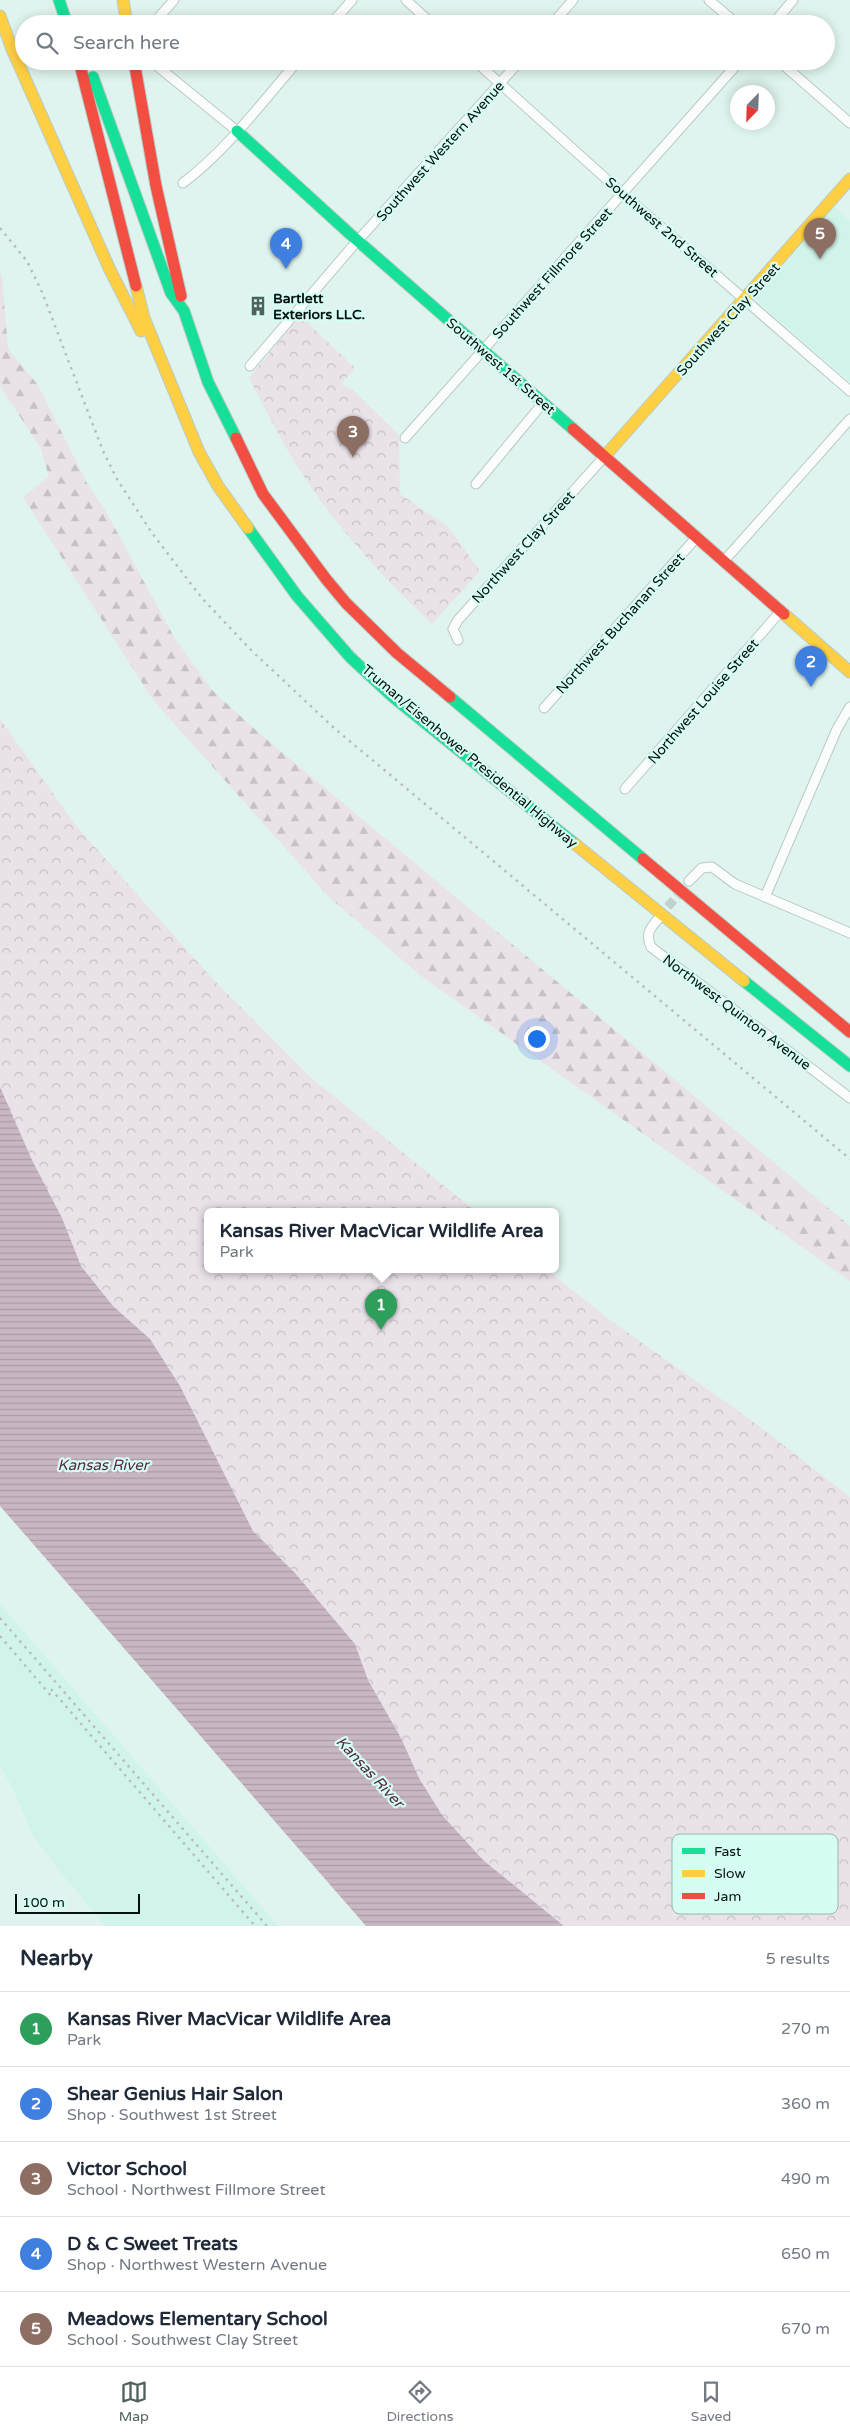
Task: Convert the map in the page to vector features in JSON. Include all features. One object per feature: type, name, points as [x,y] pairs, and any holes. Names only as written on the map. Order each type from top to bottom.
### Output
[{"type":"main road","points":[[59,0],[64,15]]},
{"type":"main road","points":[[69,0],[73,15]]},
{"type":"main road","points":[[123,0],[126,15]]},
{"type":"main road","points":[[0,16],[15,56]]},
{"type":"main road","points":[[21,70],[110,270],[184,419]]},
{"type":"main road","name":"Truman/Eisenhower Presidential Highway","points":[[81,70],[144,318],[184,419],[199,452],[234,508],[297,596],[350,656],[394,697],[850,1066]]},
{"type":"main road","points":[[90,70],[171,292],[184,311]]},
{"type":"main road","points":[[136,70],[156,186],[184,311],[208,382],[263,494],[326,579],[346,603],[397,653],[850,1032]]},
{"type":"main road","name":"Southwest 1st Street","points":[[237,131],[359,241],[850,672]]},
{"type":"main road","name":"Southwest Clay Street","points":[[604,456],[850,180]]},
{"type":"street","points":[[161,15],[174,0]]},
{"type":"street","points":[[339,15],[352,0]]},
{"type":"street","points":[[406,0],[422,15]]},
{"type":"street","points":[[560,15],[573,0]]},
{"type":"street","points":[[709,0],[726,15]]},
{"type":"street","points":[[780,15],[793,0]]},
{"type":"street","name":"Southwest 1st Street","points":[[162,70],[237,131]]},
{"type":"street","points":[[184,183],[237,131],[290,70]]},
{"type":"street","name":"Southwest 2nd Street","points":[[485,70],[623,194],[850,391]]},
{"type":"street","name":"Southwest Western Avenue","points":[[250,366],[513,70]]},
{"type":"street","name":"Southwest Fillmore Street","points":[[405,438],[732,70]]},
{"type":"street","points":[[789,70],[850,123]]},
{"type":"street","points":[[476,484],[543,403]]},
{"type":"street","points":[[724,560],[850,419]]},
{"type":"street","name":"Northwest Clay Street","points":[[458,640],[452,629],[458,620],[604,456]]},
{"type":"street","name":"Northwest Buchanan Street","points":[[544,708],[696,538]]},
{"type":"street","name":"Northwest Louise Street","points":[[625,789],[780,612]]},
{"type":"street","points":[[765,897],[837,729],[850,707]]},
{"type":"street","points":[[689,881],[702,868],[712,867],[730,881],[850,933]]},
{"type":"street","name":"Northwest Quinton Avenue","points":[[659,918],[649,930],[648,940],[651,947],[850,1098]]},
{"type":"shaded area","points":[[834,207],[850,221],[850,382],[758,302],[756,297]]},
{"type":"shaded area","points":[[0,1604],[278,1926],[106,1926],[66,1879],[34,1837],[11,1785],[0,1767]]},
{"type":"green space","points":[[0,272],[8,349],[38,385],[88,485],[105,510],[174,637],[212,690],[259,733],[850,1226],[850,1281],[421,976],[329,897],[153,700],[23,497],[49,477],[41,449],[0,386]]},
{"type":"green space","points":[[298,318],[307,322],[355,368],[341,384],[354,391],[399,435],[400,494],[448,527],[480,571],[432,624],[367,557],[322,503],[293,459],[249,378]]},
{"type":"green space","points":[[0,719],[77,827],[211,977],[310,1077],[471,1208],[204,1208],[204,1273],[551,1273],[610,1320],[755,1423],[850,1497],[850,1926],[564,1926],[483,1860],[442,1815],[419,1778],[401,1738],[368,1680],[355,1644],[295,1573],[253,1531],[180,1386],[150,1339],[113,1306],[81,1266],[62,1218],[32,1160],[0,1087]]},
{"type":"water","name":"Kansas River","points":[[0,1087],[32,1160],[62,1218],[81,1266],[113,1306],[150,1339],[180,1386],[253,1531],[295,1573],[355,1644],[368,1680],[401,1738],[419,1778],[442,1815],[483,1860],[564,1926],[366,1926],[0,1506]]},
{"type":"tunnel","points":[[659,917],[683,889]]},
{"type":"railway","points":[[0,228],[27,261],[42,292],[103,451],[117,479],[152,533],[201,597],[250,649],[334,728],[850,1159]]},
{"type":"railway","points":[[0,1618],[267,1926]]},
{"type":"railway","points":[[0,1636],[52,1697]]},
{"type":"railway","points":[[51,1689],[255,1926]]},
{"type":"traffic: fast","points":[[59,0],[64,15]]},
{"type":"traffic: fast","points":[[93,77],[171,293],[184,311],[208,382],[236,438]]},
{"type":"traffic: fast","points":[[237,131],[350,234],[573,429]]},
{"type":"traffic: fast","points":[[248,528],[297,596],[350,657],[393,697],[575,844]]},
{"type":"traffic: fast","points":[[450,697],[643,859]]},
{"type":"traffic: fast","points":[[744,981],[850,1066]]},
{"type":"traffic: slow","points":[[123,0],[126,15]]},
{"type":"traffic: slow","points":[[0,16],[15,56]]},
{"type":"traffic: slow","points":[[21,70],[110,270],[141,331]]},
{"type":"traffic: slow","points":[[604,457],[850,179]]},
{"type":"traffic: slow","points":[[136,286],[144,318],[199,452],[218,486],[248,528]]},
{"type":"traffic: slow","points":[[784,614],[850,672]]},
{"type":"traffic: slow","points":[[575,844],[744,981]]},
{"type":"traffic: jam","points":[[81,70],[136,286]]},
{"type":"traffic: jam","points":[[136,70],[156,186],[181,296]]},
{"type":"traffic: jam","points":[[573,429],[784,614]]},
{"type":"traffic: jam","points":[[236,438],[263,494],[326,579],[346,603],[397,653],[450,697]]},
{"type":"traffic: jam","points":[[643,859],[850,1032]]},
{"type":"place","name":"Meadows Elementary School","points":[[820,259]]},
{"type":"place","name":"D & C Sweet Treats","points":[[286,269]]},
{"type":"place","name":"Bartlett Exteriors LLC.","points":[[258,306]]},
{"type":"place","name":"Victor School","points":[[353,457]]},
{"type":"place","name":"Shear Genius Hair Salon","points":[[811,687]]},
{"type":"place","name":"Kansas River MacVicar Wildlife Area","points":[[381,1330]]}]
